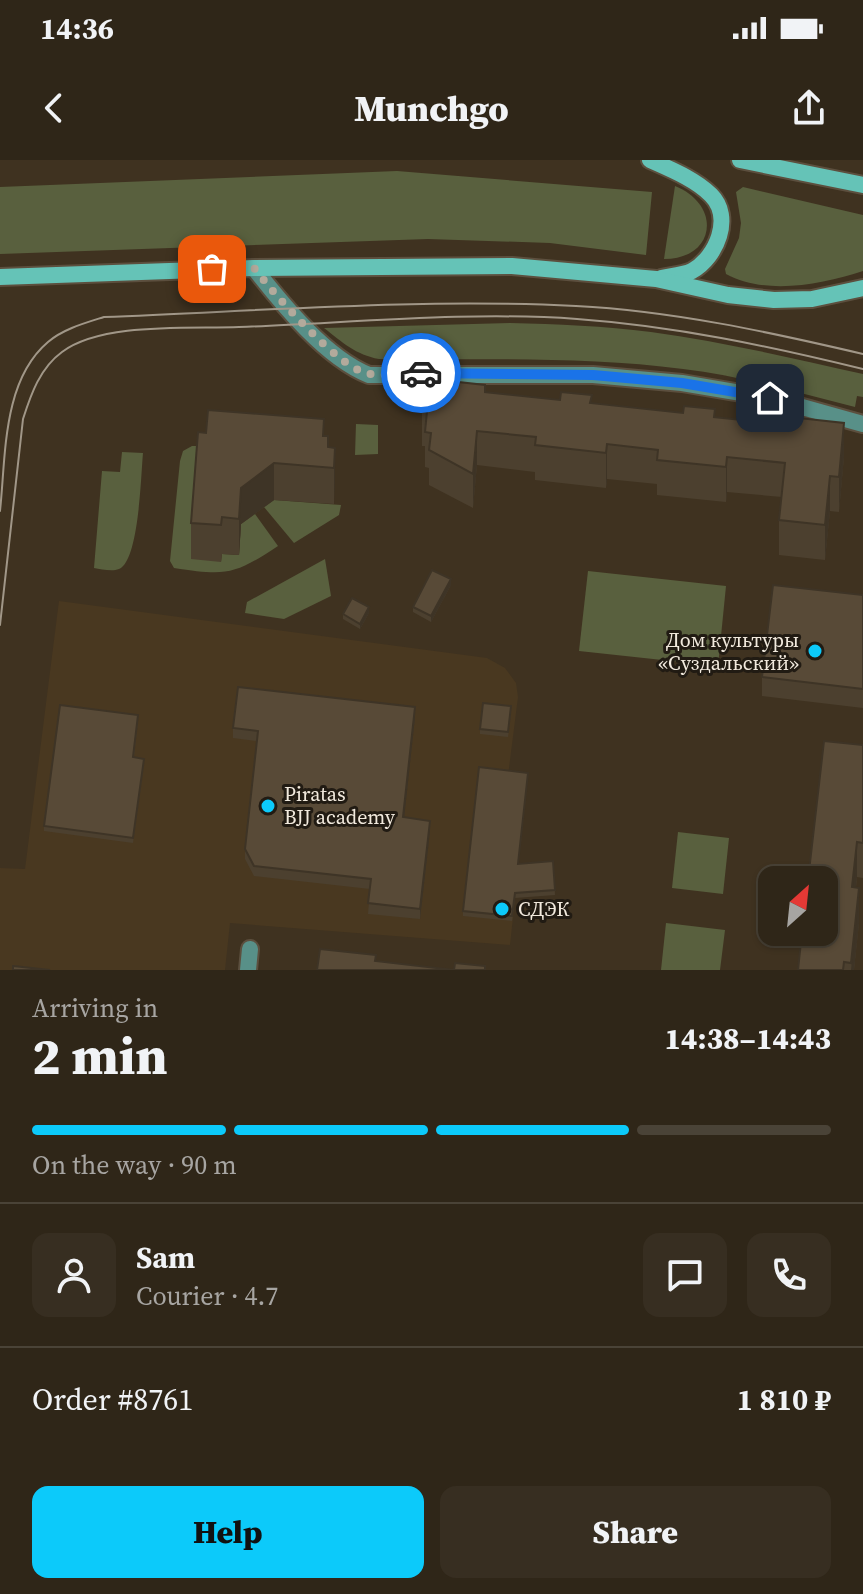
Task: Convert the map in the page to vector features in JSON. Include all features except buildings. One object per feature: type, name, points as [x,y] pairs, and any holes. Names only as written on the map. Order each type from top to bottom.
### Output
[{"type":"main road","points":[[650,160],[701,187],[713,197],[721,211],[721,229],[715,246],[705,260],[691,271],[656,279]]},
{"type":"main road","points":[[740,160],[863,185]]},
{"type":"main road","points":[[0,277],[254,268],[512,266],[656,279],[728,295],[774,300],[812,299],[863,288]]},
{"type":"street","points":[[254,268],[303,324],[357,370],[369,375],[593,375],[682,383],[770,398],[863,424]]},
{"type":"street","points":[[248,970],[250,949]]},
{"type":"shaded area","points":[[59,601],[487,658],[505,668],[516,683],[518,697],[508,776],[528,778],[510,945],[230,923],[225,970],[0,970],[0,868],[25,869]]},
{"type":"green space","points":[[397,171],[652,192],[646,255],[550,243],[428,239],[0,254],[0,187]]},
{"type":"green space","points":[[675,186],[700,205],[706,217],[707,230],[703,241],[694,250],[681,257],[664,259]]},
{"type":"green space","points":[[743,187],[863,215],[863,271],[794,286],[759,285],[726,274],[741,223],[736,192]]},
{"type":"green space","points":[[510,323],[633,330],[758,351],[863,374],[863,397],[857,396],[855,407],[727,376],[608,362],[379,359],[356,351],[324,328]]},
{"type":"green space","points":[[356,424],[378,425],[378,454],[355,455]]},
{"type":"green space","points":[[192,446],[208,446],[221,562],[222,554],[239,555],[241,524],[255,514],[278,546],[251,563],[229,571],[174,568],[170,561],[180,461],[183,451]]},
{"type":"green space","points":[[122,452],[143,453],[135,535],[126,563],[119,569],[94,568],[102,471],[120,472]]},
{"type":"green space","points":[[274,500],[341,505],[339,515],[294,543],[264,507]]},
{"type":"green space","points":[[325,559],[331,596],[284,619],[245,613],[247,602]]},
{"type":"green space","points":[[588,571],[726,586],[718,666],[579,651]]},
{"type":"green space","points":[[678,832],[729,838],[723,894],[672,888]]},
{"type":"green space","points":[[666,923],[725,930],[720,970],[661,970]]},
{"type":"tram line","points":[[0,511],[9,420],[22,377],[33,358],[54,337],[104,317],[399,304],[576,306],[685,318],[863,354]]},
{"type":"tram line","points":[[0,625],[23,419],[37,382],[48,366],[54,358],[79,342],[122,331],[147,329],[451,317],[536,317],[613,322],[685,332],[863,369]]},
{"type":"way so far","points":[[212,269],[254,268],[303,324],[357,370],[369,375],[421,373]]},
{"type":"place","name":"Дом культуры «Суздальский»","points":[[815,651]]},
{"type":"place","name":"Piratas BJJ academy","points":[[268,806]]},
{"type":"place","name":"СДЭК","points":[[502,909]]},
{"type":"route","points":[[421,373],[593,375],[682,383],[770,398]]}]
